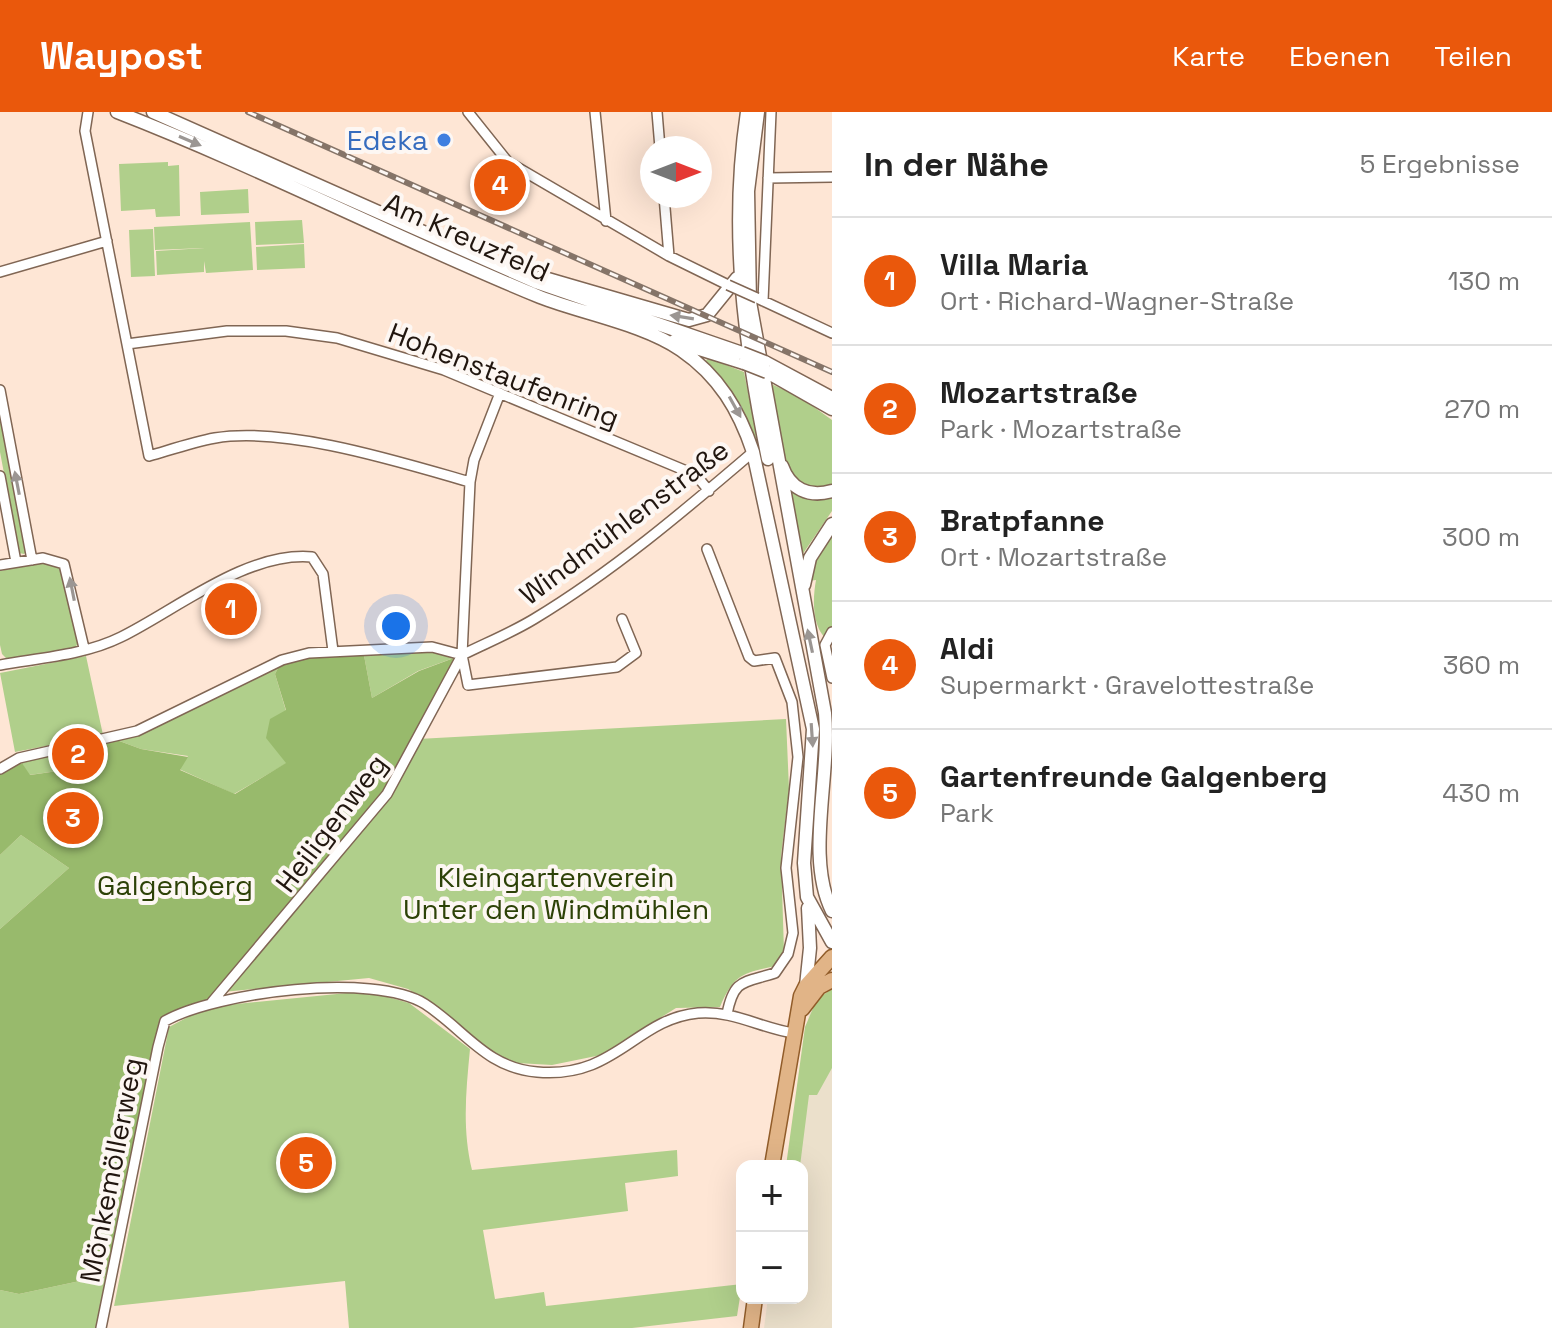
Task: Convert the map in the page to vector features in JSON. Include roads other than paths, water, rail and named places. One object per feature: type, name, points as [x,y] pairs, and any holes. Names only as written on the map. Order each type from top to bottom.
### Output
[{"type":"main road","name":"Am Kreuzfeld","points":[[117,112],[311,193],[540,296],[659,338],[694,360],[724,390],[740,416],[753,452],[793,632]]},
{"type":"main road","name":"Am Kreuzfeld","points":[[153,112],[576,299],[743,358]]},
{"type":"main road","points":[[747,112],[740,170],[738,275],[762,373],[788,557],[793,632],[805,684],[813,745],[804,863],[810,948],[806,986],[796,1015],[773,1160]]},
{"type":"main road","points":[[758,112],[748,191],[750,302],[827,732],[819,860],[821,883],[832,911]]},
{"type":"main road","points":[[512,271],[689,320],[711,311],[738,275]]},
{"type":"main road","points":[[659,338],[743,358],[762,373],[832,409]]},
{"type":"main road","points":[[762,373],[832,398]]},
{"type":"main road","points":[[772,436],[792,484],[811,493],[832,491]]},
{"type":"main road","points":[[802,596],[810,558],[832,524]]},
{"type":"main road","points":[[807,897],[832,942]]},
{"type":"main road","points":[[806,986],[832,957]]},
{"type":"main road","points":[[796,1015],[819,987],[832,980]]},
{"type":"main road","points":[[751,1328],[754,1304]]},
{"type":"street","points":[[88,112],[85,131],[149,456],[217,438],[268,437],[397,461],[470,482]]},
{"type":"street","points":[[468,112],[503,158],[606,221],[669,256],[832,333]]},
{"type":"street","points":[[595,112],[606,221]]},
{"type":"street","points":[[657,112],[659,136]]},
{"type":"street","points":[[760,300],[771,112]]},
{"type":"street","points":[[768,178],[832,177]]},
{"type":"street","points":[[665,208],[669,256]]},
{"type":"street","points":[[0,272],[107,241]]},
{"type":"street","name":"Hohenstaufenring","points":[[127,344],[227,331],[286,331],[388,351],[500,393],[696,475],[709,491]]},
{"type":"street","points":[[0,390],[2,419],[32,560]]},
{"type":"street","points":[[500,393],[474,460],[470,482],[462,655],[468,685],[617,667],[636,653],[622,619]]},
{"type":"street","name":"Windmühlenstraße","points":[[462,655],[533,620],[709,491],[753,452]]},
{"type":"street","points":[[0,476],[16,562]]},
{"type":"street","points":[[707,549],[746,652],[754,661],[775,658],[786,684],[797,735],[796,787],[786,868],[793,919],[791,943],[775,973],[740,983],[733,990],[727,1014]]},
{"type":"street","points":[[0,662],[84,648],[120,638],[235,576],[273,561],[312,557],[323,574],[333,651]]},
{"type":"street","points":[[0,565],[32,560],[60,561],[68,570],[84,648]]},
{"type":"street","points":[[832,632],[825,645],[832,678]]},
{"type":"street","points":[[0,769],[19,758],[137,731],[282,660],[333,651],[432,647],[462,655]]},
{"type":"street","name":"Heiligenweg","points":[[212,1002],[387,794],[462,655]]},
{"type":"street","points":[[786,684],[805,684]]},
{"type":"street","points":[[212,1002],[353,986],[386,989],[426,1004],[489,1057],[514,1068],[553,1073],[596,1065],[663,1023],[680,1017],[727,1014],[793,1033]]},
{"type":"street","name":"Mönkemöllerweg","points":[[101,1328],[165,1021],[212,1002]]},
{"type":"railway","points":[[248,112],[832,372]]},
{"type":"place","name":"Edeka","points":[[444,140]]},
{"type":"place","name":"Aldi","points":[[500,185]]},
{"type":"place","name":"Villa Maria","points":[[231,609]]},
{"type":"place","name":"Mozartstraße","points":[[78,754]]},
{"type":"place","name":"Bratpfanne","points":[[73,818]]},
{"type":"place","name":"Gartenfreunde Galgenberg","points":[[306,1163]]},
{"type":"park label","name":"Galgenberg","points":[[175,885]]},
{"type":"park label","name":"Kleingartenverein Unter den Windmühlen","points":[[556,893]]}]
